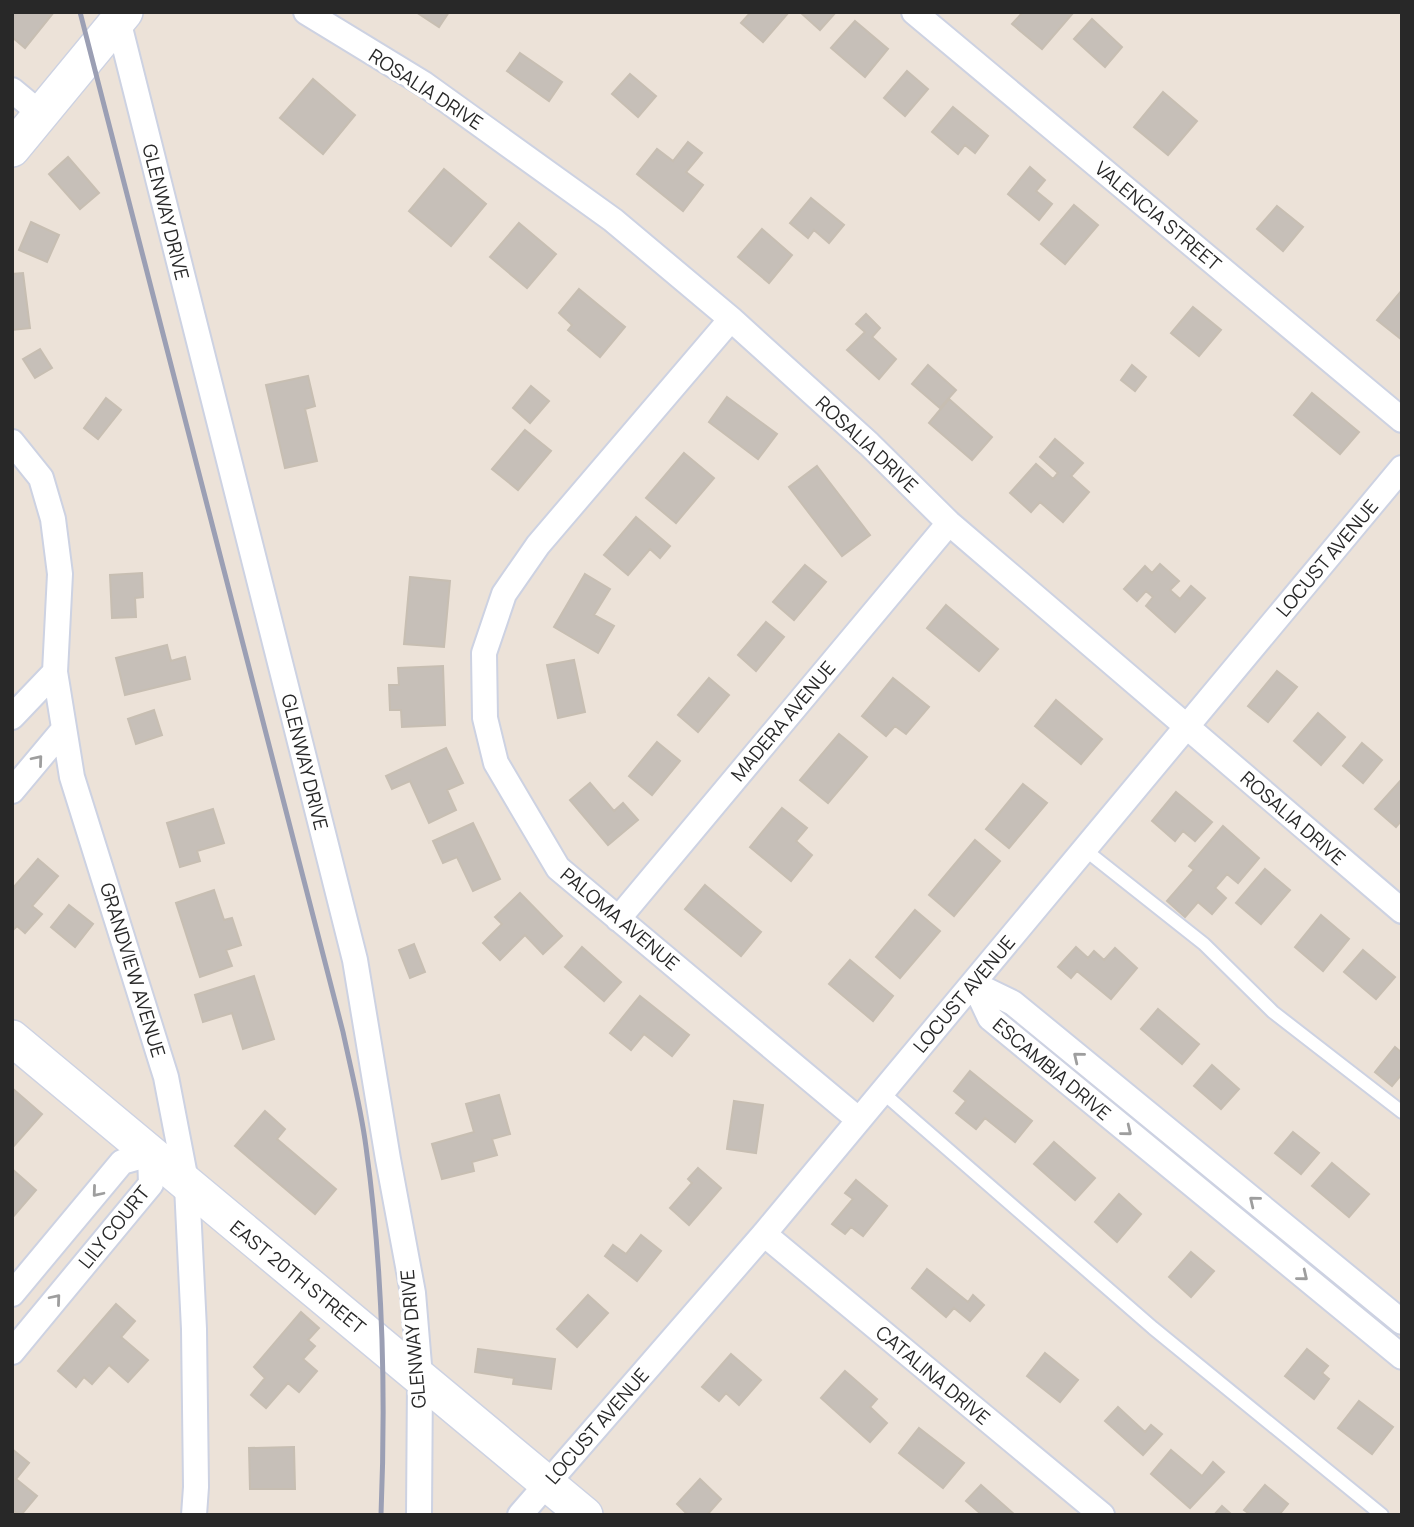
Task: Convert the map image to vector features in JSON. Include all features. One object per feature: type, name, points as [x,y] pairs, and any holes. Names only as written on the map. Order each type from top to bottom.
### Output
[{"type":"street","name":"ROSALIA DRIVE","points":[[306,12],[424,84],[613,220],[731,319],[869,444],[949,523],[1402,911]]},
{"type":"street","name":"VALENCIA STREET","points":[[914,12],[1402,420]]},
{"type":"street","points":[[12,149],[121,16]]},
{"type":"street","name":"GLENWAY DRIVE","points":[[121,16],[355,960],[413,1293],[420,1377],[419,1515]]},
{"type":"street","points":[[12,90],[41,114]]},
{"type":"street","name":"PALOMA AVENUE","points":[[731,319],[538,545],[504,594],[484,653],[485,718],[496,763],[558,867],[859,1120]]},
{"type":"street","name":"GRANDVIEW AVENUE","points":[[12,442],[41,478],[53,519],[60,574],[55,672],[72,777],[166,1077],[187,1185],[194,1329],[194,1515]]},
{"type":"street","name":"LOCUST AVENUE","points":[[520,1515],[764,1234],[1402,468]]},
{"type":"street","name":"MADERA AVENUE","points":[[618,919],[949,523]]},
{"type":"street","points":[[12,717],[55,672]]},
{"type":"street","points":[[12,791],[64,729]]},
{"type":"street","name":"ESCAMBIA DRIVE","points":[[974,984],[1013,1003],[1402,1322]]},
{"type":"street","name":"ESCAMBIA DRIVE","points":[[974,984],[990,1018],[1402,1357]]},
{"type":"street","name":"EAST 20TH STREET","points":[[13,1040],[585,1515]]},
{"type":"street","name":"LILY COURT","points":[[12,1294],[122,1162],[150,1154],[151,1184],[12,1352]]},
{"type":"street","name":"CATALINA DRIVE","points":[[764,1234],[1102,1515]]},
{"type":"lane","points":[[1084,849],[1204,944],[1273,1012],[1402,1112]]},
{"type":"lane","points":[[882,1092],[1153,1328],[1382,1515]]},
{"type":"building","points":[[15,12],[54,12],[25,48],[12,37],[12,15]]},
{"type":"building","points":[[416,12],[449,12],[439,27]]},
{"type":"building","points":[[751,12],[789,12],[763,42],[741,23]]},
{"type":"building","points":[[800,12],[836,12],[820,30]]},
{"type":"building","points":[[1023,12],[1073,13],[1042,49],[1012,24]]},
{"type":"building","points":[[1092,19],[1122,47],[1105,67],[1074,39]]},
{"type":"building","points":[[855,21],[888,49],[865,77],[831,48]]},
{"type":"building","points":[[520,53],[562,82],[549,101],[507,71]]},
{"type":"building","points":[[907,71],[928,89],[905,116],[884,98]]},
{"type":"building","points":[[630,74],[656,96],[638,117],[612,94]]},
{"type":"building","points":[[313,79],[355,115],[323,154],[280,118]]},
{"type":"building","points":[[1163,92],[1197,121],[1168,155],[1134,127]]},
{"type":"building","points":[[953,107],[988,136],[975,153],[965,145],[958,154],[932,132]]},
{"type":"building","points":[[688,142],[702,153],[686,172],[703,185],[683,211],[637,174],[657,149],[673,161]]},
{"type":"building","points":[[68,157],[99,193],[80,209],[49,174]]},
{"type":"building","points":[[1030,167],[1045,180],[1036,191],[1052,204],[1039,220],[1008,194]]},
{"type":"building","points":[[444,169],[486,204],[451,246],[409,211]]},
{"type":"building","points":[[811,198],[844,225],[829,243],[814,230],[808,238],[790,223]]},
{"type":"building","points":[[1074,205],[1098,225],[1065,264],[1041,244]]},
{"type":"building","points":[[1277,206],[1303,227],[1283,251],[1257,229]]},
{"type":"building","points":[[31,222],[59,235],[47,262],[19,250]]},
{"type":"building","points":[[519,223],[556,254],[527,288],[490,257]]},
{"type":"building","points":[[762,229],[792,255],[769,283],[738,257]]},
{"type":"building","points":[[23,273],[30,328],[12,330],[12,274]]},
{"type":"building","points":[[579,289],[625,327],[600,357],[568,330],[572,325],[559,313]]},
{"type":"building","points":[[1402,290],[1402,340],[1377,320]]},
{"type":"building","points":[[1193,307],[1221,330],[1199,356],[1171,333]]},
{"type":"building","points":[[866,314],[880,328],[872,337],[896,359],[879,379],[847,350],[865,332],[856,324]]},
{"type":"building","points":[[40,349],[52,368],[35,378],[23,359]]},
{"type":"building","points":[[928,365],[956,390],[940,408],[912,384]]},
{"type":"building","points":[[1132,365],[1146,377],[1135,391],[1121,380]]},
{"type":"building","points":[[308,376],[315,406],[305,409],[317,461],[285,468],[266,385]]},
{"type":"building","points":[[531,386],[549,401],[530,423],[513,408]]},
{"type":"building","points":[[1312,393],[1359,432],[1340,454],[1294,415]]},
{"type":"building","points":[[727,397],[777,434],[758,459],[709,422]]},
{"type":"building","points":[[106,398],[121,410],[98,439],[84,428]]},
{"type":"building","points":[[949,399],[992,437],[972,460],[929,423]]},
{"type":"building","points":[[525,430],[551,451],[518,490],[492,469]]},
{"type":"building","points":[[1055,439],[1083,463],[1071,476],[1089,492],[1063,522],[1040,502],[1031,512],[1010,493],[1036,464],[1053,479],[1058,473],[1040,457]]},
{"type":"building","points":[[684,453],[714,478],[676,523],[646,498]]},
{"type":"building","points":[[817,466],[870,535],[842,556],[789,487]]},
{"type":"building","points":[[636,517],[670,546],[660,558],[650,549],[628,575],[604,555]]},
{"type":"building","points":[[1160,564],[1179,581],[1170,590],[1180,599],[1191,586],[1205,598],[1175,632],[1146,606],[1153,597],[1146,591],[1137,601],[1124,589],[1145,566],[1152,573]]},
{"type":"building","points":[[805,565],[826,582],[794,620],[773,602]]},
{"type":"building","points":[[142,573],[143,597],[135,598],[136,617],[112,618],[110,575]]},
{"type":"building","points":[[585,574],[610,589],[594,615],[614,626],[598,653],[554,627]]},
{"type":"building","points":[[410,577],[450,581],[444,647],[404,644]]},
{"type":"building","points":[[946,605],[998,649],[979,671],[927,628]]},
{"type":"building","points":[[766,622],[784,637],[756,671],[738,655]]},
{"type":"building","points":[[167,645],[171,661],[185,657],[190,679],[125,695],[116,658]]},
{"type":"building","points":[[574,660],[585,712],[558,718],[547,665]]},
{"type":"building","points":[[443,666],[445,725],[402,727],[401,710],[390,710],[389,685],[399,685],[398,668]]},
{"type":"building","points":[[1277,671],[1297,687],[1268,722],[1248,706]]},
{"type":"building","points":[[709,678],[729,695],[698,732],[678,715]]},
{"type":"building","points":[[893,678],[929,707],[906,734],[895,726],[886,736],[862,716]]},
{"type":"building","points":[[1056,700],[1102,739],[1081,764],[1035,726]]},
{"type":"building","points":[[154,710],[162,735],[136,744],[128,719]]},
{"type":"building","points":[[1318,713],[1345,737],[1321,765],[1294,741]]},
{"type":"building","points":[[839,734],[867,757],[828,803],[800,780]]},
{"type":"building","points":[[657,742],[680,761],[652,795],[629,776]]},
{"type":"building","points":[[1362,743],[1382,760],[1363,783],[1343,766]]},
{"type":"building","points":[[446,748],[463,783],[447,790],[456,810],[429,823],[410,781],[392,789],[386,776]]},
{"type":"building","points":[[1401,780],[1402,820],[1396,827],[1375,809]]},
{"type":"building","points":[[590,783],[614,811],[623,803],[638,820],[608,845],[570,800]]},
{"type":"building","points":[[1023,784],[1047,803],[1009,848],[986,829]]},
{"type":"building","points":[[1176,792],[1212,822],[1195,841],[1183,831],[1175,841],[1152,821]]},
{"type":"building","points":[[782,808],[807,828],[796,841],[812,855],[791,881],[750,847]]},
{"type":"building","points":[[213,809],[224,843],[197,851],[200,861],[180,867],[167,823]]},
{"type":"building","points":[[473,823],[500,879],[473,891],[457,857],[443,863],[433,841]]},
{"type":"building","points":[[1223,826],[1259,858],[1238,883],[1227,874],[1215,888],[1226,898],[1212,914],[1198,902],[1185,917],[1167,901],[1194,870],[1189,866]]},
{"type":"building","points":[[975,840],[1000,861],[954,916],[929,895]]},
{"type":"building","points":[[38,859],[58,876],[32,906],[42,914],[25,933],[17,926],[12,931],[12,889]]},
{"type":"building","points":[[1265,869],[1290,890],[1261,924],[1236,903]]},
{"type":"building","points":[[705,885],[761,932],[741,956],[685,909]]},
{"type":"building","points":[[214,890],[224,920],[232,918],[241,945],[226,950],[232,966],[200,977],[176,903]]},
{"type":"building","points":[[520,893],[562,936],[543,954],[525,935],[500,960],[483,943],[502,924],[495,917]]},
{"type":"building","points":[[69,905],[93,924],[75,947],[51,927]]},
{"type":"building","points":[[915,910],[940,931],[900,978],[876,957]]},
{"type":"building","points":[[1321,915],[1349,939],[1323,971],[1295,947]]},
{"type":"building","points":[[414,944],[425,972],[410,978],[399,950]]},
{"type":"building","points":[[582,947],[621,982],[604,1001],[565,967]]},
{"type":"building","points":[[1076,947],[1088,958],[1094,951],[1104,960],[1115,948],[1137,968],[1111,999],[1077,971],[1071,978],[1058,967]]},
{"type":"building","points":[[1363,950],[1395,977],[1376,999],[1344,972]]},
{"type":"building","points":[[850,960],[893,996],[873,1021],[829,984]]},
{"type":"building","points":[[254,976],[274,1039],[243,1049],[232,1013],[203,1022],[195,995]]},
{"type":"building","points":[[640,996],[689,1035],[672,1056],[644,1034],[631,1050],[610,1033]]},
{"type":"building","points":[[1158,1009],[1199,1044],[1182,1064],[1141,1029]]},
{"type":"building","points":[[1395,1047],[1402,1053],[1402,1074],[1392,1086],[1375,1072]]},
{"type":"building","points":[[1212,1065],[1239,1089],[1221,1109],[1194,1086]]},
{"type":"building","points":[[970,1071],[1032,1121],[1015,1142],[985,1118],[976,1129],[956,1113],[966,1101],[954,1091]]},
{"type":"building","points":[[12,1088],[42,1114],[12,1148]]},
{"type":"building","points":[[499,1095],[510,1134],[492,1139],[497,1155],[472,1162],[474,1171],[442,1179],[432,1144],[474,1132],[466,1104]]},
{"type":"building","points":[[734,1101],[763,1105],[756,1153],[727,1149]]},
{"type":"building","points":[[265,1111],[285,1129],[277,1139],[336,1189],[315,1214],[235,1146]]},
{"type":"building","points":[[1293,1132],[1319,1153],[1301,1174],[1275,1153]]},
{"type":"building","points":[[1054,1142],[1095,1178],[1075,1200],[1034,1164]]},
{"type":"building","points":[[1332,1163],[1369,1194],[1349,1217],[1312,1186]]},
{"type":"building","points":[[698,1168],[721,1188],[689,1225],[670,1208],[692,1183],[688,1179]]},
{"type":"building","points":[[12,1169],[36,1190],[12,1218]]},
{"type":"building","points":[[856,1180],[887,1206],[863,1236],[851,1227],[845,1234],[832,1224],[853,1199],[845,1193]]},
{"type":"building","points":[[1119,1194],[1141,1214],[1117,1242],[1095,1222]]},
{"type":"building","points":[[641,1235],[661,1251],[637,1281],[605,1256],[613,1245],[626,1254]]},
{"type":"building","points":[[1191,1252],[1214,1271],[1191,1297],[1169,1277]]},
{"type":"building","points":[[927,1269],[968,1302],[973,1295],[984,1305],[970,1321],[954,1308],[946,1317],[912,1288]]},
{"type":"building","points":[[588,1295],[608,1313],[577,1347],[557,1329]]},
{"type":"building","points":[[116,1304],[135,1321],[121,1337],[148,1360],[128,1382],[109,1365],[92,1384],[84,1377],[76,1387],[58,1371]]},
{"type":"building","points":[[301,1312],[319,1328],[308,1340],[315,1346],[303,1359],[317,1371],[299,1392],[288,1383],[266,1408],[251,1395],[265,1378],[254,1367]]},
{"type":"building","points":[[478,1349],[555,1359],[551,1389],[513,1384],[514,1378],[475,1372]]},
{"type":"building","points":[[1307,1349],[1328,1366],[1322,1373],[1329,1379],[1314,1399],[1285,1376]]},
{"type":"building","points":[[1045,1353],[1078,1380],[1060,1402],[1027,1376]]},
{"type":"building","points":[[731,1354],[761,1380],[739,1405],[726,1393],[719,1401],[702,1387]]},
{"type":"building","points":[[845,1371],[877,1399],[870,1407],[887,1423],[870,1442],[821,1398]]},
{"type":"building","points":[[1359,1401],[1393,1427],[1372,1454],[1338,1428]]},
{"type":"building","points":[[1118,1407],[1145,1432],[1151,1425],[1162,1434],[1143,1455],[1105,1421]]},
{"type":"building","points":[[919,1428],[964,1463],[943,1488],[899,1453]]},
{"type":"building","points":[[294,1447],[295,1489],[250,1489],[249,1448]]},
{"type":"building","points":[[12,1449],[29,1463],[16,1479],[37,1496],[21,1515],[12,1511]]},
{"type":"building","points":[[1171,1450],[1202,1476],[1213,1462],[1224,1472],[1190,1508],[1151,1474]]},
{"type":"building","points":[[700,1479],[721,1499],[707,1515],[688,1515],[677,1504]]},
{"type":"building","points":[[981,1485],[1015,1515],[982,1515],[966,1501]]},
{"type":"building","points":[[1265,1485],[1288,1504],[1279,1515],[1251,1515],[1244,1510]]},
{"type":"building","points":[[1222,1506],[1232,1515],[1214,1515]]},
{"type":"railway","points":[[80,12],[359,1103],[372,1193],[380,1285],[383,1377],[381,1515]]}]
